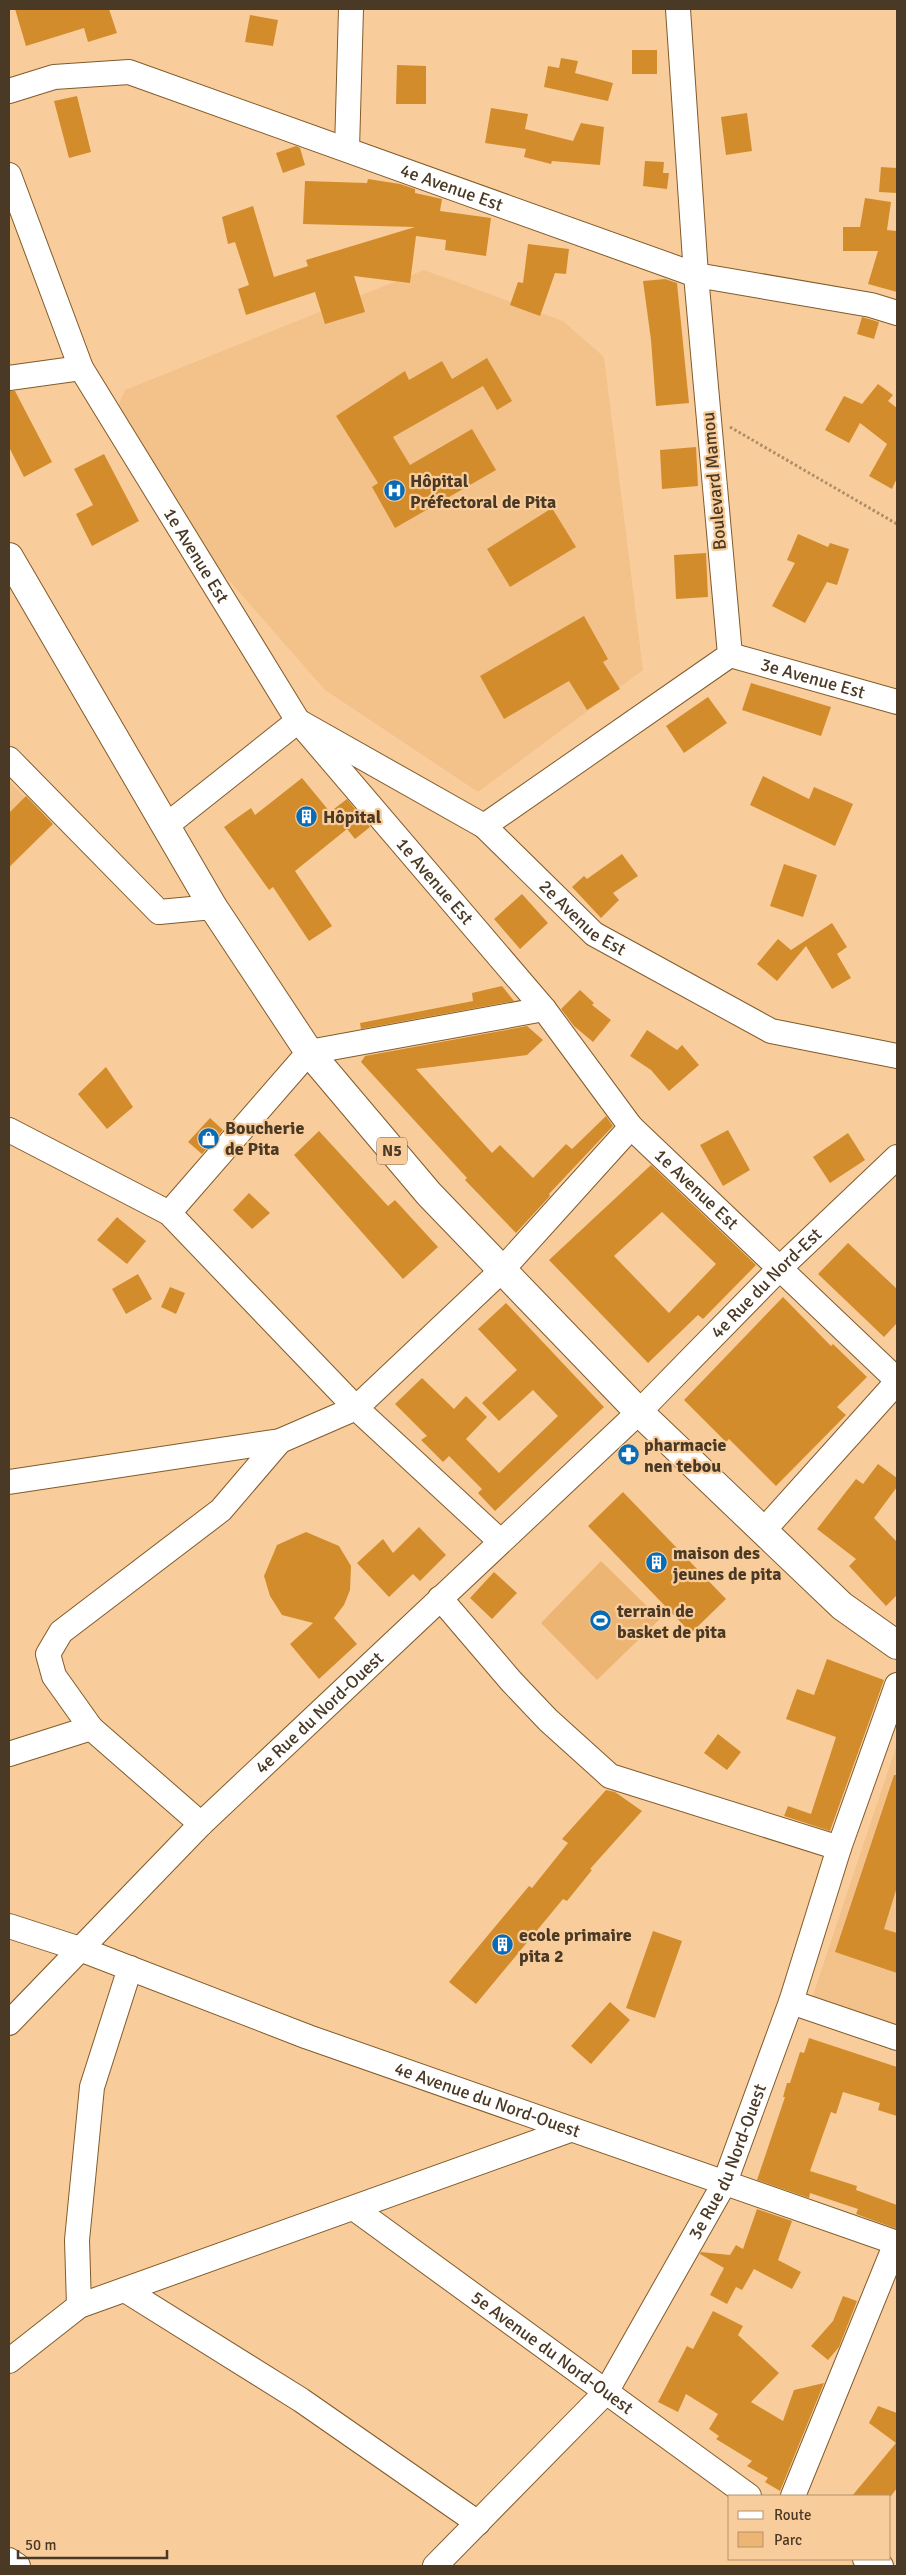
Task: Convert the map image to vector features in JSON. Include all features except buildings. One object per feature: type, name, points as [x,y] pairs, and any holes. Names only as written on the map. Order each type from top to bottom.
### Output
[{"type":"highway","name":"N5","points":[[9,557],[167,825],[213,908],[309,1052],[428,1194],[639,1412],[842,1606],[897,1645]]},
{"type":"street","points":[[346,149],[351,9]]},
{"type":"street","name":"Boulevard Mamou","points":[[678,9],[696,275],[730,655]]},
{"type":"street","name":"4e Avenue Est","points":[[9,91],[54,77],[129,72],[696,275],[871,305],[897,313]]},
{"type":"street","name":"1e Avenue Est","points":[[9,175],[82,368],[298,721],[544,1009],[631,1127],[897,1381]]},
{"type":"street","points":[[9,378],[82,368]]},
{"type":"street","points":[[484,826],[730,655]]},
{"type":"street","name":"3e Avenue Est","points":[[730,655],[897,702]]},
{"type":"street","points":[[167,825],[298,721]]},
{"type":"street","name":"2e Avenue Est","points":[[298,721],[484,826],[594,934],[771,1032],[897,1056]]},
{"type":"street","points":[[9,759],[159,912],[213,908]]},
{"type":"street","points":[[169,1213],[309,1052],[544,1009]]},
{"type":"street","points":[[9,1482],[280,1441],[356,1408],[501,1271],[631,1127]]},
{"type":"street","points":[[9,1130],[169,1213],[356,1408],[500,1541]]},
{"type":"street","name":"4e Rue du Nord-Est","points":[[639,1412],[779,1269],[897,1157]]},
{"type":"street","points":[[764,1530],[897,1381]]},
{"type":"street","name":"4e Rue du Nord-Ouest","points":[[9,2023],[201,1824],[639,1412]]},
{"type":"street","points":[[201,1824],[91,1728],[54,1676],[48,1654],[61,1632],[221,1510],[280,1441]]},
{"type":"street","points":[[440,1598],[511,1681],[548,1720],[610,1776],[839,1848]]},
{"type":"street","name":"3e Rue du Nord-Ouest","points":[[435,2566],[606,2392],[725,2182],[791,2002],[839,1848],[897,1685]]},
{"type":"street","points":[[9,1754],[91,1728]]},
{"type":"street","name":"4e Avenue du Nord-Ouest","points":[[9,1926],[80,1948],[308,2038],[897,2243]]},
{"type":"street","points":[[79,2306],[77,2240],[92,2086],[130,1968]]},
{"type":"street","points":[[791,2002],[897,2038]]},
{"type":"street","points":[[9,2361],[79,2306],[355,2209],[570,2130]]},
{"type":"street","name":"5e Avenue du Nord-Ouest","points":[[355,2209],[748,2495]]},
{"type":"street","points":[[793,2495],[897,2243]]},
{"type":"street","points":[[125,2290],[301,2400],[478,2523]]},
{"type":"street","points":[[9,2560],[18,2566]]},
{"type":"street","points":[[867,2560],[881,2566]]},
{"type":"path","points":[[708,414],[897,524]]},
{"type":"shaded area","name":"Hôpital Préfectoral de Pita","points":[[424,270],[563,321],[604,357],[643,670],[478,792],[325,690],[218,568],[115,413],[125,390]]},
{"type":"shaded area","points":[[9,781],[52,825],[9,869]]},
{"type":"shaded area","points":[[897,1744],[897,2027],[812,1998]]},
{"type":"green space","name":"terrain de basket de pita","points":[[601,1561],[660,1619],[597,1680],[541,1623]]},
{"type":"place","name":"Hôpital Préfectoral de Pita","points":[[394,491]]},
{"type":"place","name":"Hôpital","points":[[307,817]]},
{"type":"place","name":"Boucherie de Pita","points":[[209,1138]]},
{"type":"place","name":"pharmacie nen tebou","points":[[628,1455]]},
{"type":"place","name":"maison des jeunes de pita","points":[[657,1563]]},
{"type":"place","name":"terrain de basket de pita","points":[[601,1621]]},
{"type":"place","name":"ecole primaire pita 2","points":[[503,1945]]}]
